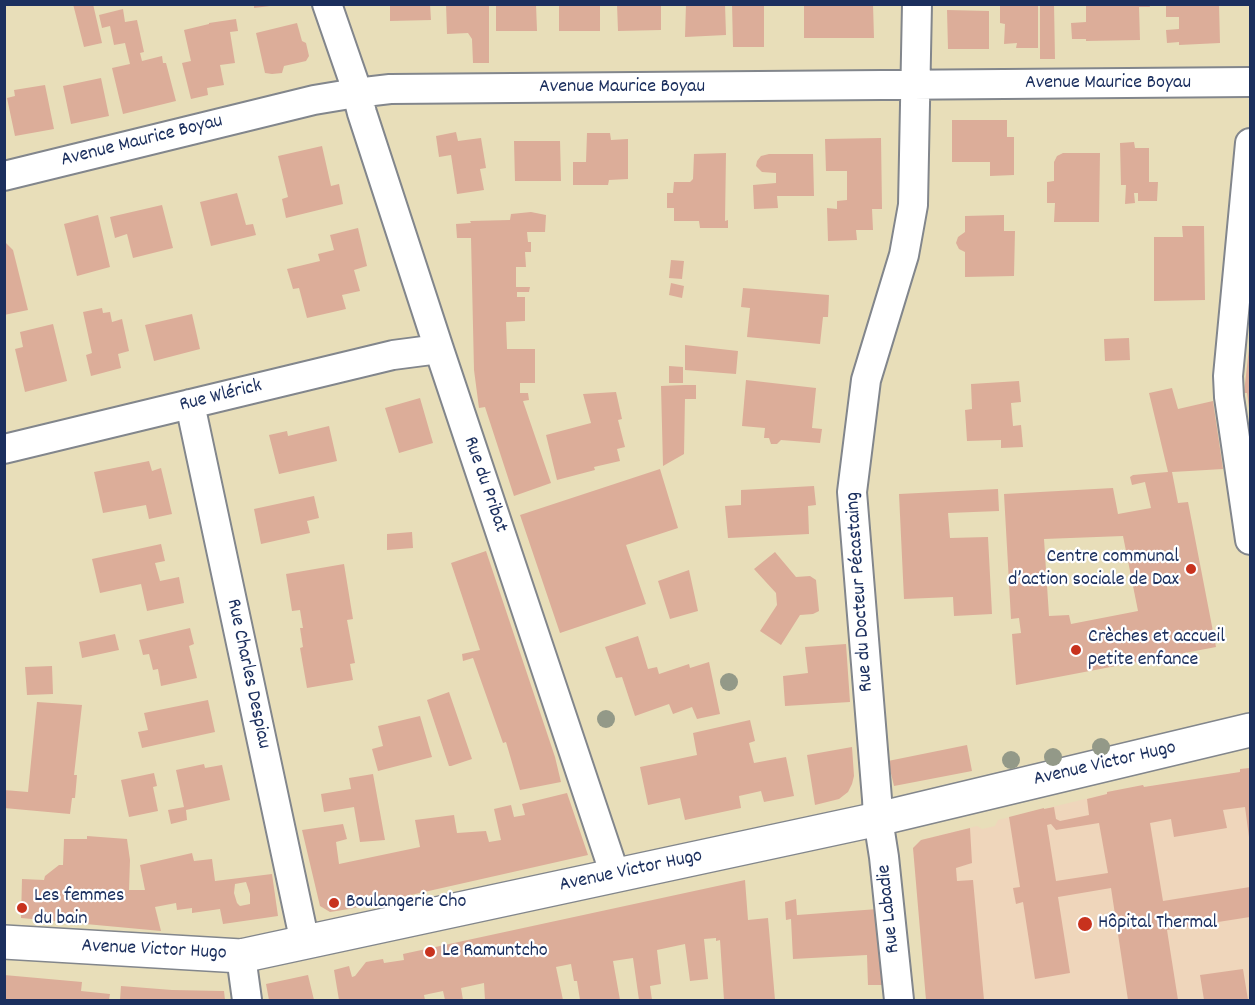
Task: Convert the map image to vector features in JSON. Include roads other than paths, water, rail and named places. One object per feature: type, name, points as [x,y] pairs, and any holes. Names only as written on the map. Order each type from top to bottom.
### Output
[{"type":"main road","name":"Avenue Victor Hugo","points":[[4,942],[241,956],[878,819],[1251,730]]},
{"type":"street","name":"Rue du Pribat","points":[[327,4],[439,349],[615,875]]},
{"type":"street","name":"Rue du Docteur Pécastaing","points":[[878,819],[852,492],[866,380],[904,255],[913,205],[917,4]]},
{"type":"street","name":"Avenue Maurice Boyau","points":[[4,176],[314,100],[390,89],[1251,82]]},
{"type":"street","points":[[1251,142],[1228,376],[1229,397],[1251,540]]},
{"type":"street","name":"Rue Wlérick","points":[[4,449],[393,355],[439,349]]},
{"type":"street","name":"Rue Charles Despiau","points":[[190,404],[304,943]]},
{"type":"street","name":"Rue Labadie","points":[[878,819],[899,1000]]},
{"type":"street","points":[[241,956],[248,1000]]},
{"type":"place","name":"Centre communal d’action sociale de Dax","points":[[1191,569]]},
{"type":"place","name":"Crèches et accueil petite enfance","points":[[1076,650]]},
{"type":"place","name":"Boulangerie Cho","points":[[334,903]]},
{"type":"place","name":"Les femmes du bain","points":[[22,908]]},
{"type":"place","name":"Hôpital Thermal","points":[[1085,924]]},
{"type":"place","name":"Le Ramuntcho","points":[[430,952]]}]
